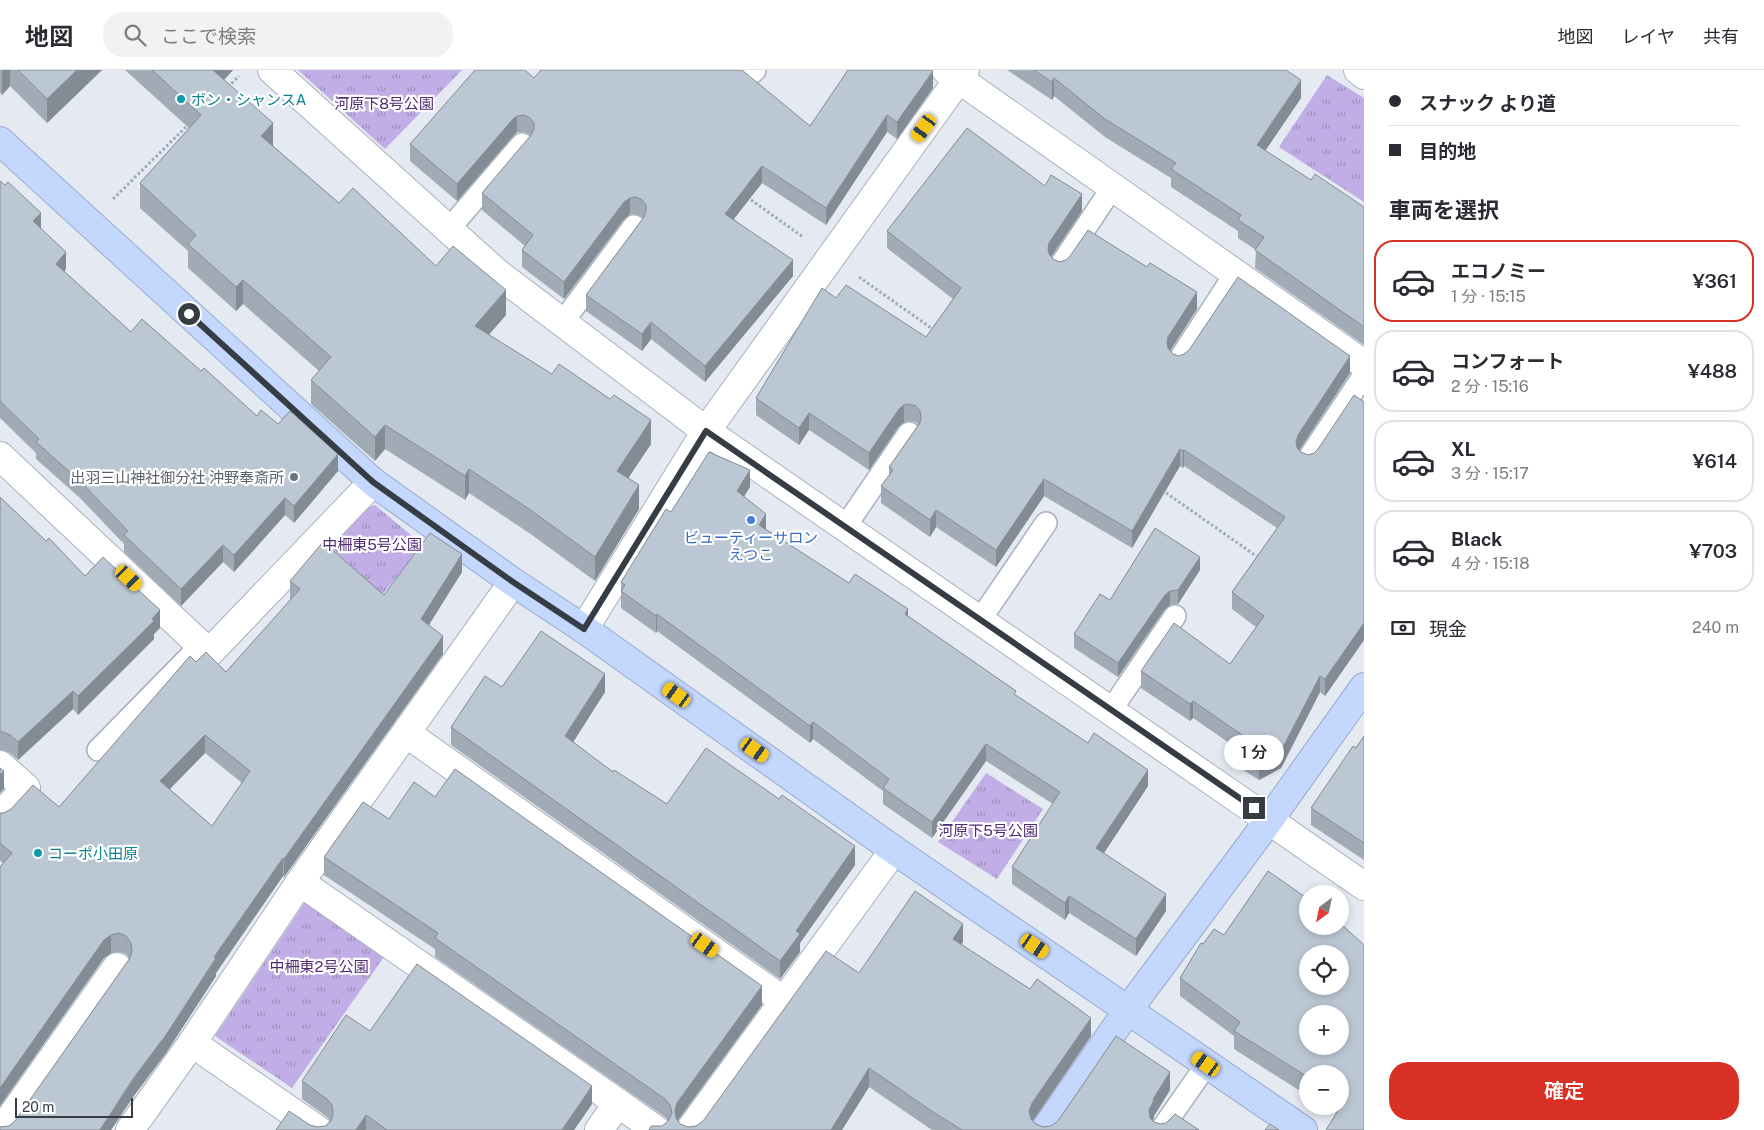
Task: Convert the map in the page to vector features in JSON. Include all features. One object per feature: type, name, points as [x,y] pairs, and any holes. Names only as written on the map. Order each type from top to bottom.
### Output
[{"type":"street","points":[[272,70],[497,272],[706,431],[1270,819],[1364,886]]},
{"type":"street","points":[[1358,70],[1364,75]]},
{"type":"street","points":[[584,629],[706,431],[831,257],[956,73],[1112,188],[1364,364]]},
{"type":"street","points":[[0,141],[373,482],[513,582],[584,629],[894,850],[1303,1130]]},
{"type":"street","points":[[0,456],[209,653],[373,482]]},
{"type":"street","points":[[130,1130],[300,882],[513,582]]},
{"type":"street","points":[[1045,1130],[1128,1010],[1270,819],[1364,687]]},
{"type":"street","points":[[406,733],[784,1001]]},
{"type":"street","points":[[0,765],[26,788],[0,816]]},
{"type":"street","points":[[690,1130],[894,850]]},
{"type":"street","points":[[300,882],[656,1130]]},
{"type":"street","points":[[2,1130],[118,967]]},
{"type":"street","points":[[192,1042],[318,1130]]},
{"type":"street","points":[[599,1130],[618,1103]]},
{"type":"lane","points":[[449,229],[522,144]]},
{"type":"lane","points":[[1060,266],[1112,188]]},
{"type":"lane","points":[[562,322],[634,226]]},
{"type":"lane","points":[[1179,360],[1235,274]]},
{"type":"lane","points":[[1308,459],[1364,375]]},
{"type":"lane","points":[[845,527],[909,433]]},
{"type":"lane","points":[[980,620],[1046,523]]},
{"type":"lane","points":[[1112,710],[1175,616]]},
{"type":"lane","points":[[98,750],[201,645]]},
{"type":"lane","points":[[1161,1130],[1206,1064]]},
{"type":"path","points":[[224,90],[245,70]]},
{"type":"path","points":[[89,223],[190,124]]},
{"type":"path","points":[[744,195],[936,331]]},
{"type":"path","points":[[1154,484],[1259,558]]},
{"type":"green space","name":"河原下8号公園","points":[[298,70],[462,70],[385,149]]},
{"type":"green space","points":[[1327,75],[1364,98],[1364,202],[1279,147]]},
{"type":"green space","name":"中柵東5号公園","points":[[375,505],[423,545],[382,595],[329,546],[355,513]]},
{"type":"green space","name":"河原下5号公園","points":[[986,773],[1043,809],[997,879],[938,842]]},
{"type":"green space","name":"中柵東2号公園","points":[[307,899],[386,954],[292,1088],[215,1036]]},
{"type":"building","points":[[18,70],[77,70],[47,99]]},
{"type":"building","points":[[152,70],[213,70],[273,123],[261,136],[339,203],[353,188],[436,266],[453,246],[506,290],[475,326],[552,374],[559,364],[610,399],[614,395],[651,420],[617,471],[639,485],[595,557],[532,511],[469,469],[465,476],[385,425],[375,437],[311,380],[331,357],[243,280],[236,287],[188,244],[196,235],[140,183],[201,115]]},
{"type":"building","points":[[475,70],[525,70],[534,78],[541,70],[742,70],[810,126],[848,70],[933,71],[897,122],[887,115],[826,208],[762,166],[725,214],[793,260],[705,366],[651,322],[642,334],[586,295],[644,217],[646,205],[641,199],[635,197],[624,202],[564,282],[522,250],[533,235],[482,193],[531,135],[534,123],[530,118],[524,115],[513,119],[457,184],[410,144]]},
{"type":"building","points":[[1034,70],[1286,70],[1301,80],[1257,145],[1311,180],[1315,174],[1364,207],[1364,327],[1255,250],[1264,237],[1238,220],[1241,215],[1171,169],[1176,163],[1105,119],[1054,78],[1052,82]]},
{"type":"building","points":[[967,128],[1045,186],[1051,175],[1082,194],[1049,243],[1049,254],[1053,259],[1059,262],[1066,260],[1088,230],[1147,267],[1150,263],[1197,292],[1168,337],[1168,348],[1173,354],[1179,356],[1189,350],[1238,277],[1350,356],[1298,435],[1296,442],[1297,448],[1301,452],[1308,455],[1314,453],[1354,395],[1364,402],[1364,623],[1325,679],[1320,676],[1281,751],[1259,763],[1234,748],[1242,735],[1193,701],[1190,704],[1141,671],[1174,623],[1230,664],[1264,616],[1232,592],[1285,517],[1180,449],[1132,531],[1044,479],[996,550],[936,510],[930,520],[881,486],[893,470],[889,467],[920,423],[920,411],[916,406],[909,404],[899,409],[869,453],[809,413],[799,428],[756,398],[822,288],[836,298],[846,285],[926,337],[961,288],[887,231]]},
{"type":"building","points":[[0,181],[5,185],[8,182],[41,213],[33,221],[66,252],[56,264],[131,332],[142,319],[201,371],[204,368],[257,416],[261,410],[278,424],[290,411],[338,454],[294,506],[285,498],[234,555],[223,545],[181,589],[124,535],[128,531],[80,481],[36,442],[39,439],[0,401]]},
{"type":"building","points":[[709,452],[750,470],[737,491],[766,514],[759,525],[849,583],[855,574],[908,609],[905,614],[1016,691],[1014,694],[1088,743],[1094,733],[1148,770],[1096,848],[1166,894],[1136,939],[1069,896],[1065,903],[1012,867],[1060,792],[986,744],[932,822],[883,788],[889,779],[813,722],[810,726],[657,614],[656,616],[621,591],[625,585],[621,582],[666,509],[671,512]]},
{"type":"building","points":[[0,497],[46,541],[49,538],[85,576],[103,557],[160,610],[152,619],[154,621],[78,696],[73,691],[18,742],[10,735],[0,732]]},
{"type":"building","points":[[1155,528],[1200,557],[1178,590],[1170,591],[1165,595],[1118,663],[1074,634],[1100,594],[1110,600]]},
{"type":"building","points":[[430,533],[462,554],[421,619],[443,636],[214,957],[216,958],[166,1035],[133,1079],[100,1130],[0,1130],[0,1127],[9,1126],[15,1121],[130,958],[132,951],[131,943],[126,936],[119,933],[111,935],[104,940],[0,1088],[0,867],[12,853],[0,843],[0,813],[11,809],[33,785],[59,807],[190,656],[196,662],[206,652],[226,672],[300,589],[290,581],[323,542],[384,595]],"holes":[[[205,735],[250,771],[212,826],[160,781]]]},
{"type":"building","points":[[541,631],[605,674],[565,736],[613,772],[614,770],[667,804],[706,748],[779,799],[782,795],[855,846],[796,931],[800,934],[780,961],[451,727],[485,676],[502,687]]},
{"type":"building","points":[[1364,736],[1364,843],[1311,808],[1353,746],[1356,748]]},
{"type":"building","points":[[455,769],[762,986],[677,1103],[675,1110],[676,1118],[680,1124],[688,1127],[696,1126],[703,1121],[826,951],[859,973],[915,891],[963,924],[953,939],[1030,989],[1037,979],[1091,1018],[1032,1103],[1029,1111],[1031,1119],[1036,1124],[1043,1127],[1051,1126],[1058,1121],[1116,1036],[1170,1072],[1153,1099],[1149,1110],[1150,1118],[1160,1124],[1166,1123],[1175,1114],[1199,1130],[962,1130],[869,1068],[831,1130],[649,1130],[651,1126],[662,1126],[668,1121],[672,1113],[670,1105],[665,1099],[435,938],[438,933],[324,857],[363,802],[389,819],[414,782],[435,797]]},
{"type":"building","points":[[1268,871],[1299,893],[1299,935],[1349,935],[1349,931],[1364,945],[1364,1130],[1326,1130],[1335,1115],[1349,1115],[1349,1065],[1299,1065],[1299,1071],[1234,1031],[1240,1022],[1180,978],[1201,943],[1203,944],[1214,929],[1224,935]]},
{"type":"building","points":[[417,964],[592,1086],[562,1130],[387,1130],[366,1115],[356,1130],[276,1130],[289,1111],[310,1125],[317,1127],[325,1126],[331,1121],[333,1114],[332,1105],[327,1099],[302,1081],[346,1015],[370,1031]]},
{"type":"building","points":[[1270,1124],[1279,1130],[1265,1130]]},
{"type":"place","name":"ボン・シャンスA","points":[[181,99]]},
{"type":"place","name":"出羽三山神社御分社 沖野奉斎所","points":[[294,477]]},
{"type":"place","name":"ビューティーサロン えつこ","points":[[751,520]]},
{"type":"place","name":"コーポ小田原","points":[[38,853]]},
{"type":"route","points":[[189,314],[373,482],[513,582],[584,629],[706,431],[1254,808]]}]
